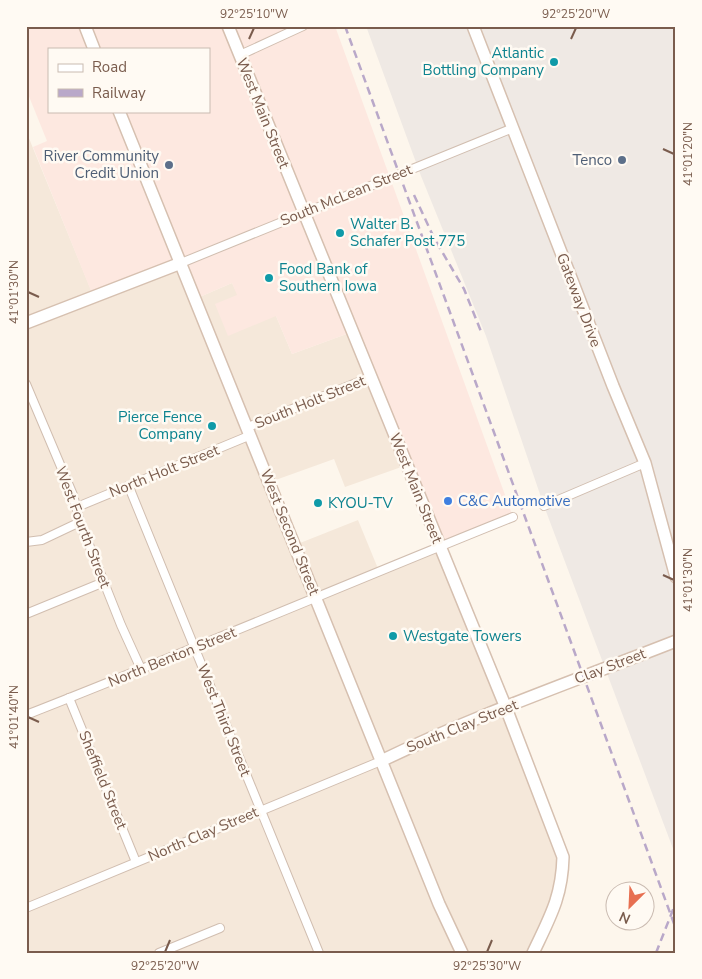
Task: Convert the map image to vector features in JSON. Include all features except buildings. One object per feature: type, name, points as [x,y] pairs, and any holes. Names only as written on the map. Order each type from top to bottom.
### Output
[{"type":"main road","points":[[85,26],[94,48]]},
{"type":"main road","name":"West Main Street","points":[[228,26],[506,708],[563,856],[562,883],[558,897],[534,953]]},
{"type":"main road","name":"Gateway Drive","points":[[473,26],[645,463],[676,577]]},
{"type":"main road","name":"West Second Street","points":[[119,112],[439,904],[462,953]]},
{"type":"main road","points":[[26,323],[181,263]]},
{"type":"main road","name":"Clay Street","points":[[544,693],[584,675],[676,641]]},
{"type":"main road","name":"South Clay Street","points":[[381,761],[421,741],[544,693]]},
{"type":"street","points":[[240,55],[303,26]]},
{"type":"street","name":"South McLean Street","points":[[181,263],[513,128]]},
{"type":"street","name":"South Holt Street","points":[[249,431],[371,377]]},
{"type":"street","name":"West Fourth Street","points":[[26,384],[132,653],[142,669]]},
{"type":"street","name":"North Holt Street","points":[[76,507],[129,486],[249,431]]},
{"type":"street","points":[[544,506],[645,463]]},
{"type":"street","name":"West Third Street","points":[[129,486],[318,951]]},
{"type":"street","name":"North Benton Street","points":[[26,714],[195,649],[316,596],[514,517]]},
{"type":"street","points":[[26,542],[42,540],[80,522]]},
{"type":"street","points":[[26,614],[104,582]]},
{"type":"street","name":"Sheffield Street","points":[[69,698],[136,862]]},
{"type":"street","name":"North Clay Street","points":[[26,908],[381,761]]},
{"type":"street","points":[[159,953],[220,928]]},
{"type":"street","points":[[309,953],[318,951]]},
{"type":"shaded area","points":[[35,26],[335,26],[513,517],[440,546],[352,332],[292,354],[276,316],[228,336],[215,304],[237,295],[232,283],[195,299],[181,263],[93,296],[33,147],[47,141],[26,89],[26,30]]},
{"type":"shaded area","points":[[366,26],[674,26],[676,31],[675,854],[544,506],[486,336],[421,176]]},
{"type":"shaded area","points":[[26,131],[93,295],[181,263],[195,299],[232,283],[238,295],[276,316],[292,354],[352,332],[407,465],[345,487],[334,459],[270,482],[295,545],[358,520],[379,571],[440,546],[563,857],[562,883],[533,953],[462,953],[460,949],[452,953],[26,953]]},
{"type":"railway","points":[[345,26],[676,929]]},
{"type":"railway","points":[[414,195],[434,238],[464,289],[482,334]]},
{"type":"railway","points":[[656,953],[676,902]]},
{"type":"place","name":"Atlantic Bottling Company","points":[[554,62]]},
{"type":"place","name":"Tenco","points":[[622,160]]},
{"type":"place","name":"River Community Credit Union","points":[[169,165]]},
{"type":"place","name":"Walter B. Schafer Post 775","points":[[340,233]]},
{"type":"place","name":"Food Bank of Southern Iowa","points":[[269,278]]},
{"type":"place","name":"Pierce Fence Company","points":[[212,426]]},
{"type":"place","name":"C&C Automotive","points":[[448,501]]},
{"type":"place","name":"KYOU-TV","points":[[318,503]]},
{"type":"place","name":"Westgate Towers","points":[[393,636]]}]
